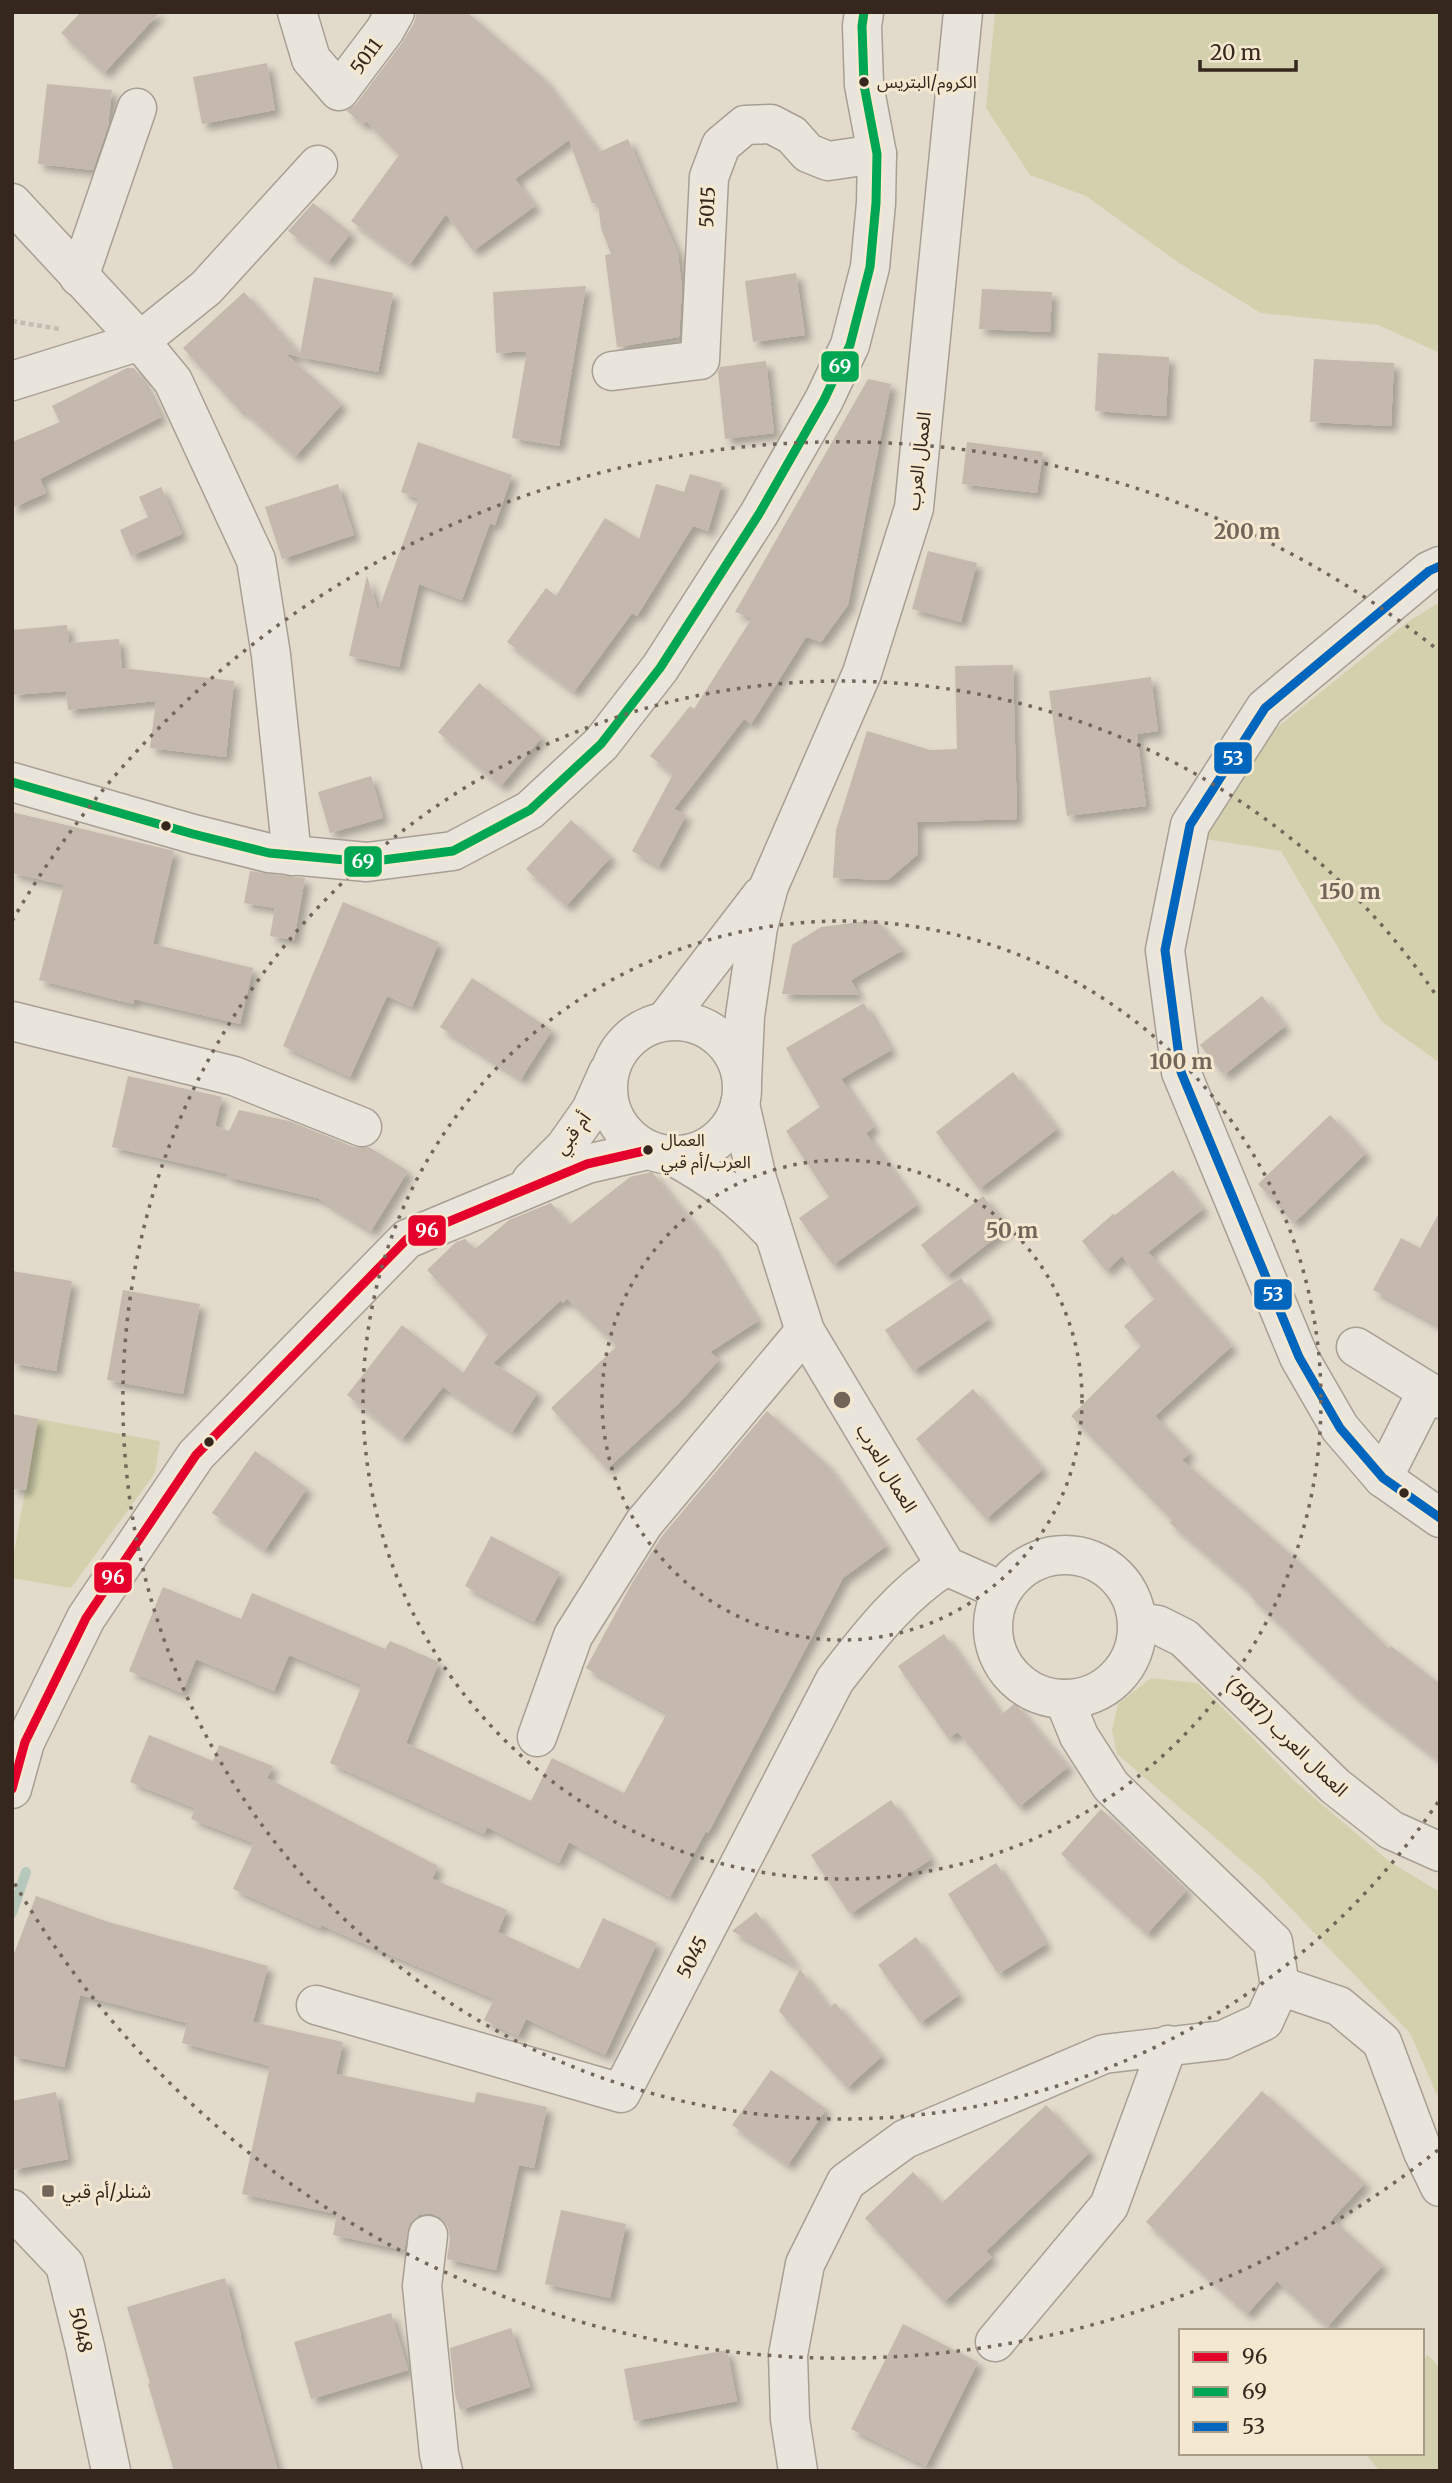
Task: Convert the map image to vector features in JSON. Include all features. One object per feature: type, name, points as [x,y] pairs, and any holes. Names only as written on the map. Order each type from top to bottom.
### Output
[{"type":"street","name":"5011","points":[[297,12],[312,59],[339,91],[385,30],[395,12]]},
{"type":"street","points":[[12,782],[193,835],[269,853],[367,862],[453,851],[530,810],[601,744],[660,668],[759,514],[824,400],[850,345],[870,267],[877,154],[864,85],[864,12]]},
{"type":"street","name":"العمال العرب","points":[[946,1566],[805,1331],[757,1179],[741,1093],[745,1016],[758,927],[769,886],[862,673],[914,508],[963,12]]},
{"type":"street","points":[[79,278],[137,108]]},
{"type":"street","name":"5015","points":[[612,371],[700,360],[709,177],[721,145],[745,125],[771,124],[792,135],[808,153],[828,161],[877,154]]},
{"type":"street","points":[[12,381],[140,341],[206,288],[318,165]]},
{"type":"street","points":[[12,203],[140,341],[173,381],[256,560],[271,655],[292,856]]},
{"type":"street","points":[[1440,566],[1429,571],[1265,708],[1190,825],[1165,950],[1181,1072],[1299,1357],[1340,1428],[1383,1478],[1440,1518]]},
{"type":"street","name":"العمال العرب","points":[[665,1020],[769,886]]},
{"type":"street","points":[[665,1020],[683,1020],[701,1025],[716,1034],[729,1047],[738,1063],[741,1093],[733,1122],[722,1136],[707,1147],[690,1154],[659,1153],[626,1135],[612,1113],[607,1086],[613,1060],[625,1041],[643,1028],[665,1020]]},
{"type":"street","points":[[12,1021],[234,1076],[362,1127]]},
{"type":"street","name":"أم قبي","points":[[517,1195],[565,1147],[591,1110],[613,1060]]},
{"type":"street","name":"العمال العرب","points":[[659,1153],[709,1176],[742,1201],[776,1236]]},
{"type":"street","name":"أم قبي","points":[[12,1789],[19,1743],[86,1618],[197,1455],[407,1240],[587,1164],[659,1153]]},
{"type":"street","points":[[537,1737],[573,1636],[644,1523],[805,1331]]},
{"type":"street","points":[[1356,1347],[1433,1395],[1383,1478]]},
{"type":"street","points":[[1064,1554],[1082,1556],[1100,1563],[1115,1574],[1127,1588],[1138,1622],[1131,1657],[1111,1683],[1081,1698],[1044,1696],[1025,1688],[1010,1674],[999,1657],[993,1637],[994,1614],[1002,1591],[1021,1570],[1045,1557],[1064,1554]]},
{"type":"street","points":[[946,1566],[1002,1591]]},
{"type":"street","name":"5045","points":[[316,2005],[621,2093],[835,1680],[873,1631],[928,1577],[946,1566]]},
{"type":"street","name":"العمال العرب (5017)","points":[[1138,1622],[1158,1625],[1184,1638],[1335,1786],[1391,1830],[1440,1852]]},
{"type":"street","points":[[798,2471],[790,2419],[788,2355],[805,2264],[846,2182],[905,2139],[1104,2053],[1223,2040],[1264,2021],[1280,1986],[1273,1942],[1111,1786],[1079,1736],[1064,1699]]},
{"type":"street","points":[[1280,1986],[1339,2006],[1382,2042],[1423,2152],[1440,2187]]},
{"type":"street","points":[[995,2342],[1109,2206],[1168,2045]]},
{"type":"street","name":"5048","points":[[12,2209],[65,2265],[111,2471]]},
{"type":"street","points":[[428,2235],[422,2286],[443,2471]]},
{"type":"shaded area","points":[[995,12],[1440,12],[1440,353],[1378,325],[1261,313],[1179,263],[1086,196],[1030,175],[986,108]]},
{"type":"shaded area","points":[[1440,602],[1440,1063],[1381,1021],[1281,851],[1198,838],[1269,734],[1406,623]]},
{"type":"shaded area","points":[[38,1419],[160,1441],[155,1473],[71,1588],[12,1578],[12,1564]]},
{"type":"shaded area","points":[[1151,1678],[1198,1683],[1299,1785],[1390,1862],[1440,1892],[1440,2102],[1410,2033],[1260,1876],[1117,1754],[1112,1730],[1118,1704]]},
{"type":"shaded area","points":[[1428,2355],[1440,2368],[1440,2471],[1380,2471],[1366,2455],[1424,2455],[1424,2358]]},
{"type":"building","points":[[81,12],[160,12],[104,73],[61,33]]},
{"type":"building","points":[[417,12],[467,12],[543,78],[599,152],[628,139],[678,254],[682,288],[679,337],[617,347],[605,255],[611,254],[601,228],[598,204],[592,203],[569,140],[515,179],[535,206],[473,251],[446,214],[410,264],[351,221],[399,155],[366,121],[363,125],[347,111],[356,104],[402,43]]},
{"type":"building","points":[[267,63],[275,110],[202,124],[193,77]]},
{"type":"building","points":[[47,84],[112,90],[108,126],[93,170],[38,164]]},
{"type":"building","points":[[313,203],[351,233],[328,262],[288,231]]},
{"type":"building","points":[[796,273],[805,335],[753,342],[745,281]]},
{"type":"building","points":[[314,277],[393,293],[378,372],[286,354],[342,404],[295,457],[243,410],[241,412],[183,348],[244,292],[300,354]]},
{"type":"building","points":[[586,286],[559,446],[512,438],[527,351],[496,353],[493,292]]},
{"type":"building","points":[[982,289],[1052,292],[1050,332],[979,329]]},
{"type":"building","points":[[1098,353],[1169,357],[1166,416],[1095,411]]},
{"type":"building","points":[[1314,359],[1394,363],[1391,426],[1310,422]]},
{"type":"building","points":[[766,361],[774,433],[725,439],[718,372],[720,367]]},
{"type":"building","points":[[127,368],[134,368],[140,376],[161,417],[40,479],[46,493],[12,508],[12,442],[60,422],[52,406]]},
{"type":"building","points":[[868,379],[891,384],[848,605],[821,642],[806,637],[751,724],[744,719],[674,809],[686,815],[659,866],[632,851],[673,774],[650,756],[690,706],[694,709],[752,618],[735,612]]},
{"type":"building","points":[[418,442],[512,475],[495,525],[490,523],[462,600],[419,584],[399,667],[349,656],[367,576],[378,611],[419,499],[401,492]]},
{"type":"building","points":[[967,442],[1043,452],[1037,493],[962,484]]},
{"type":"building","points":[[690,474],[722,483],[708,531],[693,526],[637,616],[632,613],[574,692],[507,642],[546,588],[556,596],[605,518],[639,539],[656,484],[684,492]]},
{"type":"building","points":[[338,484],[354,535],[282,559],[265,507]]},
{"type":"building","points":[[161,487],[182,534],[131,556],[120,530],[148,517],[139,497]]},
{"type":"building","points":[[928,551],[977,563],[961,622],[912,609]]},
{"type":"building","points":[[67,625],[69,643],[119,639],[122,668],[234,681],[226,757],[150,748],[156,701],[68,710],[66,691],[12,695],[12,630]]},
{"type":"building","points":[[1013,665],[1017,819],[917,822],[918,854],[888,880],[833,878],[836,830],[867,731],[930,750],[957,749],[955,666]]},
{"type":"building","points":[[1151,677],[1158,731],[1137,734],[1146,806],[1067,816],[1049,691]]},
{"type":"building","points":[[479,683],[542,737],[501,786],[438,732]]},
{"type":"building","points":[[371,776],[383,818],[330,833],[318,792]]},
{"type":"building","points":[[12,812],[174,851],[153,944],[253,968],[240,1024],[134,999],[133,1004],[39,980],[64,885],[12,873]]},
{"type":"building","points":[[571,820],[611,857],[566,906],[526,869]]},
{"type":"building","points":[[250,871],[305,878],[294,940],[270,936],[275,908],[244,903]]},
{"type":"building","points":[[343,902],[439,942],[412,1007],[387,996],[350,1077],[283,1046]]},
{"type":"building","points":[[876,920],[903,950],[851,980],[859,995],[782,994],[792,945],[821,927]]},
{"type":"building","points":[[472,978],[552,1030],[521,1079],[440,1027]]},
{"type":"building","points":[[1262,996],[1285,1026],[1224,1075],[1200,1045]]},
{"type":"building","points":[[864,1003],[891,1050],[841,1079],[874,1127],[866,1133],[917,1205],[833,1265],[799,1218],[829,1197],[786,1131],[820,1107],[786,1048]]},
{"type":"building","points":[[1013,1072],[1057,1129],[979,1189],[936,1132]]},
{"type":"building","points":[[128,1076],[222,1097],[215,1126],[229,1131],[239,1110],[289,1121],[354,1147],[369,1147],[408,1171],[371,1231],[318,1198],[112,1147]]},
{"type":"building","points":[[1330,1115],[1366,1153],[1294,1223],[1258,1184]]},
{"type":"building","points":[[1173,1170],[1203,1209],[1148,1252],[1232,1346],[1155,1416],[1190,1453],[1182,1460],[1297,1560],[1389,1649],[1391,1646],[1440,1684],[1440,1761],[1354,1695],[1250,1596],[1252,1594],[1170,1523],[1172,1520],[1071,1416],[1141,1346],[1124,1326],[1154,1299],[1122,1256],[1106,1271],[1082,1241],[1113,1214]]},
{"type":"building","points":[[652,1172],[709,1242],[758,1321],[710,1352],[719,1360],[679,1403],[607,1469],[551,1408],[617,1346],[567,1299],[563,1303],[561,1300],[493,1363],[538,1392],[512,1432],[443,1387],[402,1439],[347,1395],[402,1325],[463,1373],[488,1334],[427,1270],[456,1242],[465,1239],[475,1249],[509,1220],[551,1203],[569,1225],[630,1177]]},
{"type":"building","points":[[983,1196],[1008,1228],[946,1276],[921,1245]]},
{"type":"building","points":[[1440,1211],[1440,1326],[1373,1290],[1401,1238],[1420,1248]]},
{"type":"building","points":[[12,1271],[72,1281],[56,1371],[12,1363]]},
{"type":"building","points":[[961,1278],[989,1319],[913,1371],[885,1330]]},
{"type":"building","points":[[123,1290],[200,1304],[183,1394],[107,1380]]},
{"type":"building","points":[[973,1389],[1043,1469],[986,1519],[916,1439]]},
{"type":"building","points":[[767,1411],[826,1464],[886,1546],[843,1578],[708,1833],[706,1831],[670,1897],[569,1842],[559,1863],[487,1827],[484,1834],[330,1763],[362,1685],[289,1655],[274,1691],[196,1659],[182,1693],[129,1671],[163,1587],[241,1619],[252,1593],[385,1649],[390,1641],[439,1662],[406,1743],[531,1801],[552,1758],[624,1793],[667,1713],[586,1668],[632,1583],[662,1536]]},
{"type":"building","points":[[12,1414],[38,1419],[26,1490],[12,1489]]},
{"type":"building","points":[[255,1451],[307,1488],[265,1550],[212,1513]]},
{"type":"building","points":[[491,1536],[560,1572],[534,1622],[465,1586]]},
{"type":"building","points":[[944,1634],[1001,1715],[1015,1703],[1068,1767],[1019,1807],[958,1732],[948,1738],[898,1666]]},
{"type":"building","points":[[149,1735],[213,1761],[219,1745],[273,1766],[267,1778],[438,1866],[432,1879],[507,1910],[498,1932],[579,1969],[603,1918],[657,1943],[605,2055],[526,2019],[518,2036],[484,2020],[494,1999],[321,1925],[320,1928],[233,1889],[254,1843],[191,1819],[195,1808],[130,1782]]},
{"type":"building","points":[[891,1800],[931,1859],[850,1914],[811,1855]]},
{"type":"building","points":[[1101,1809],[1187,1890],[1147,1934],[1061,1854]]},
{"type":"building","points":[[996,1863],[1046,1944],[998,1974],[948,1894]]},
{"type":"building","points":[[36,1896],[105,1921],[268,1966],[253,2022],[343,2042],[336,2074],[474,2103],[477,2092],[547,2107],[534,2168],[519,2165],[496,2270],[447,2259],[450,2238],[448,2227],[442,2218],[431,2213],[419,2215],[410,2223],[404,2250],[333,2235],[337,2214],[242,2194],[270,2066],[182,2043],[187,2023],[80,1995],[64,2067],[12,2056],[12,1959]]},
{"type":"building","points":[[756,1912],[798,1967],[732,1931]]},
{"type":"building","points":[[916,1937],[959,1995],[920,2023],[878,1965]]},
{"type":"building","points":[[800,1969],[829,2008],[835,2003],[882,2056],[847,2088],[779,2011]]},
{"type":"building","points":[[771,2070],[826,2109],[788,2165],[732,2125]]},
{"type":"building","points":[[1262,2091],[1365,2183],[1332,2219],[1383,2265],[1327,2327],[1277,2281],[1247,2314],[1146,2222]]},
{"type":"building","points":[[56,2092],[68,2159],[12,2170],[12,2101]]},
{"type":"building","points":[[1046,2105],[1090,2152],[986,2251],[992,2257],[944,2302],[865,2218],[913,2172],[942,2203]]},
{"type":"building","points":[[561,2210],[626,2224],[610,2298],[545,2284]]},
{"type":"building","points":[[225,2278],[278,2471],[174,2471],[148,2384],[150,2383],[127,2307]]},
{"type":"building","points":[[391,2313],[408,2370],[311,2399],[294,2342]]},
{"type":"building","points":[[903,2324],[978,2362],[926,2466],[851,2429]]},
{"type":"building","points":[[511,2328],[530,2387],[460,2410],[455,2395],[450,2348]]},
{"type":"building","points":[[727,2350],[737,2401],[634,2421],[624,2369]]},
{"type":"waterway","points":[[12,1913],[26,1872]]},
{"type":"transit line","name":"69","points":[[12,782],[269,853],[367,862],[453,851],[530,810],[601,744],[660,668],[759,514],[824,400],[850,345],[870,267],[876,203],[877,154],[864,85],[864,12]]},
{"type":"transit line","name":"53","points":[[1440,566],[1429,571],[1265,708],[1190,825],[1165,950],[1181,1072],[1299,1357],[1340,1428],[1383,1478],[1440,1518]]},
{"type":"transit line","name":"96","points":[[12,1789],[25,1742],[86,1618],[196,1455],[407,1239],[587,1164],[648,1150]]},
{"type":"place","name":"الكروم/البتريس","points":[[864,82]]},
{"type":"place","name":"العمال العرب/أم قبي","points":[[648,1150]]},
{"type":"place","name":"شنلر/أم قبي","points":[[48,2191]]}]
